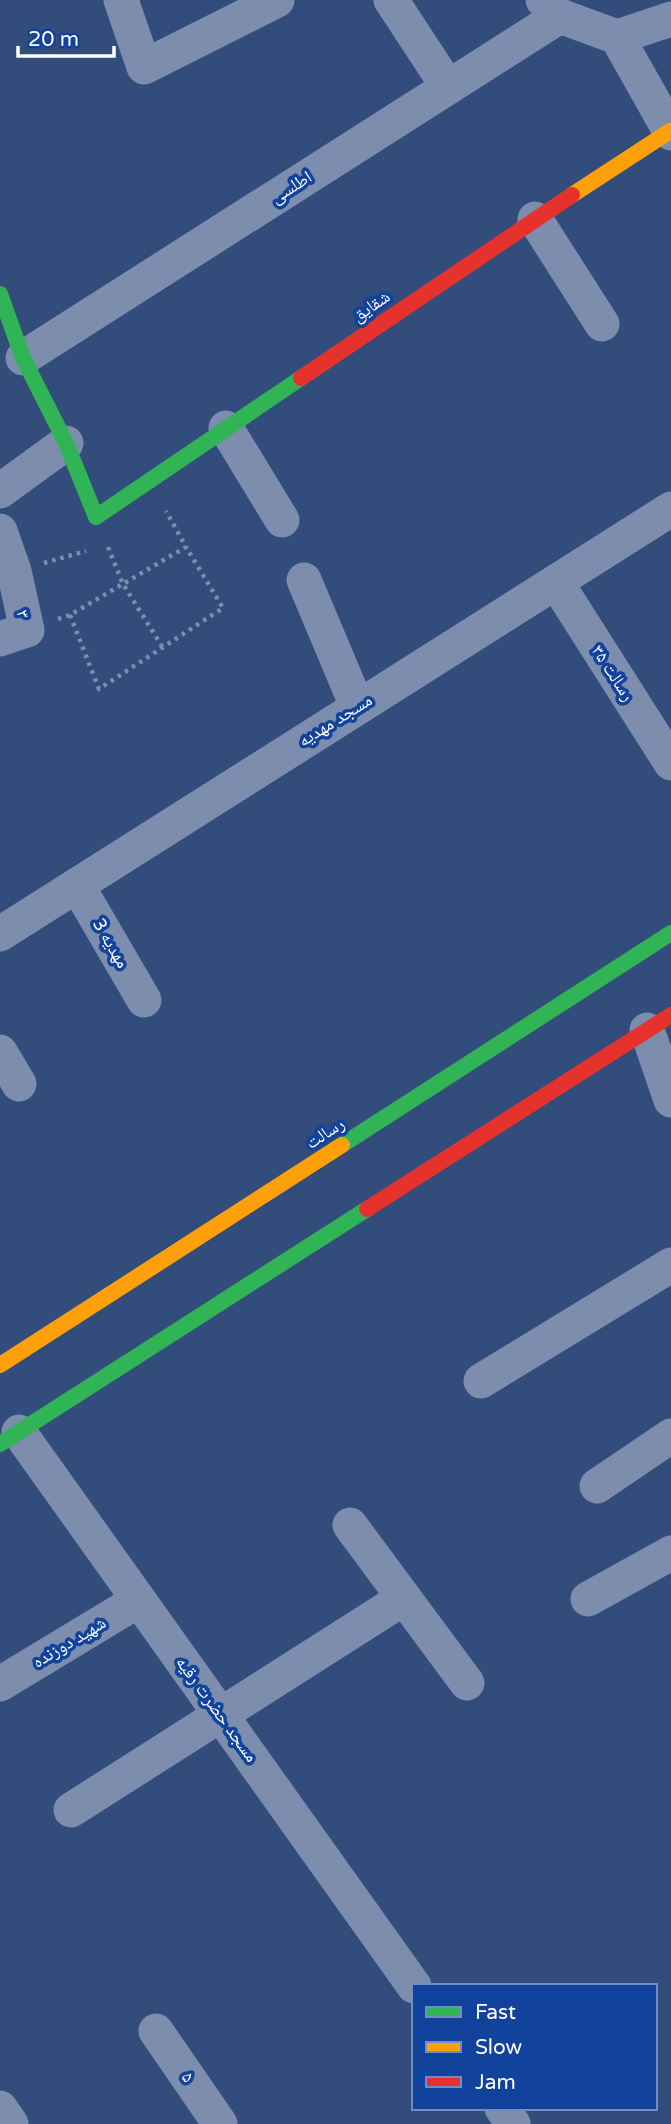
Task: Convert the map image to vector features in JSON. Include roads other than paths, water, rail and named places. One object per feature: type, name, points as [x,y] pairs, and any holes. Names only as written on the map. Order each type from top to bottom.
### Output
[{"type":"main road","name":"شقایق","points":[[66,443],[96,517],[535,219],[671,132]]},
{"type":"main road","points":[[0,294],[13,346],[66,443]]},
{"type":"main road","name":"رسالت","points":[[0,1365],[671,933]]},
{"type":"main road","points":[[10,1438],[659,1022]]},
{"type":"street","points":[[121,0],[144,66],[277,0]]},
{"type":"street","points":[[391,0],[448,87]]},
{"type":"street","points":[[552,8],[618,37],[671,132]]},
{"type":"street","name":"اطلسی","points":[[13,346],[448,87],[552,8]]},
{"type":"street","points":[[618,37],[671,19]]},
{"type":"street","points":[[535,219],[602,324]]},
{"type":"street","points":[[226,428],[282,520]]},
{"type":"street","points":[[0,491],[66,443]]},
{"type":"street","name":"مسجد مهدیه","points":[[0,934],[671,509]]},
{"type":"street","name":"۳","points":[[0,531],[14,572],[13,634]]},
{"type":"street","points":[[304,580],[357,706]]},
{"type":"street","name":"رسالت ۳۵","points":[[556,582],[671,763]]},
{"type":"street","name":"مهدیه 3","points":[[77,885],[144,1000]]},
{"type":"street","points":[[659,1022],[671,1100]]},
{"type":"street","points":[[0,1052],[19,1084]]},
{"type":"street","points":[[481,1381],[671,1265]]},
{"type":"street","points":[[597,1486],[671,1436]]},
{"type":"street","name":"مسجد حضرت رقیه","points":[[10,1438],[139,1600],[413,1984]]},
{"type":"street","points":[[350,1525],[467,1683]]},
{"type":"street","points":[[588,1599],[671,1553]]},
{"type":"street","points":[[71,1810],[404,1598]]},
{"type":"street","name":"شهید دوزنده","points":[[0,1684],[139,1600]]},
{"type":"street","name":"۵","points":[[156,2031],[220,2124]]},
{"type":"street","points":[[0,2108],[11,2124]]}]
